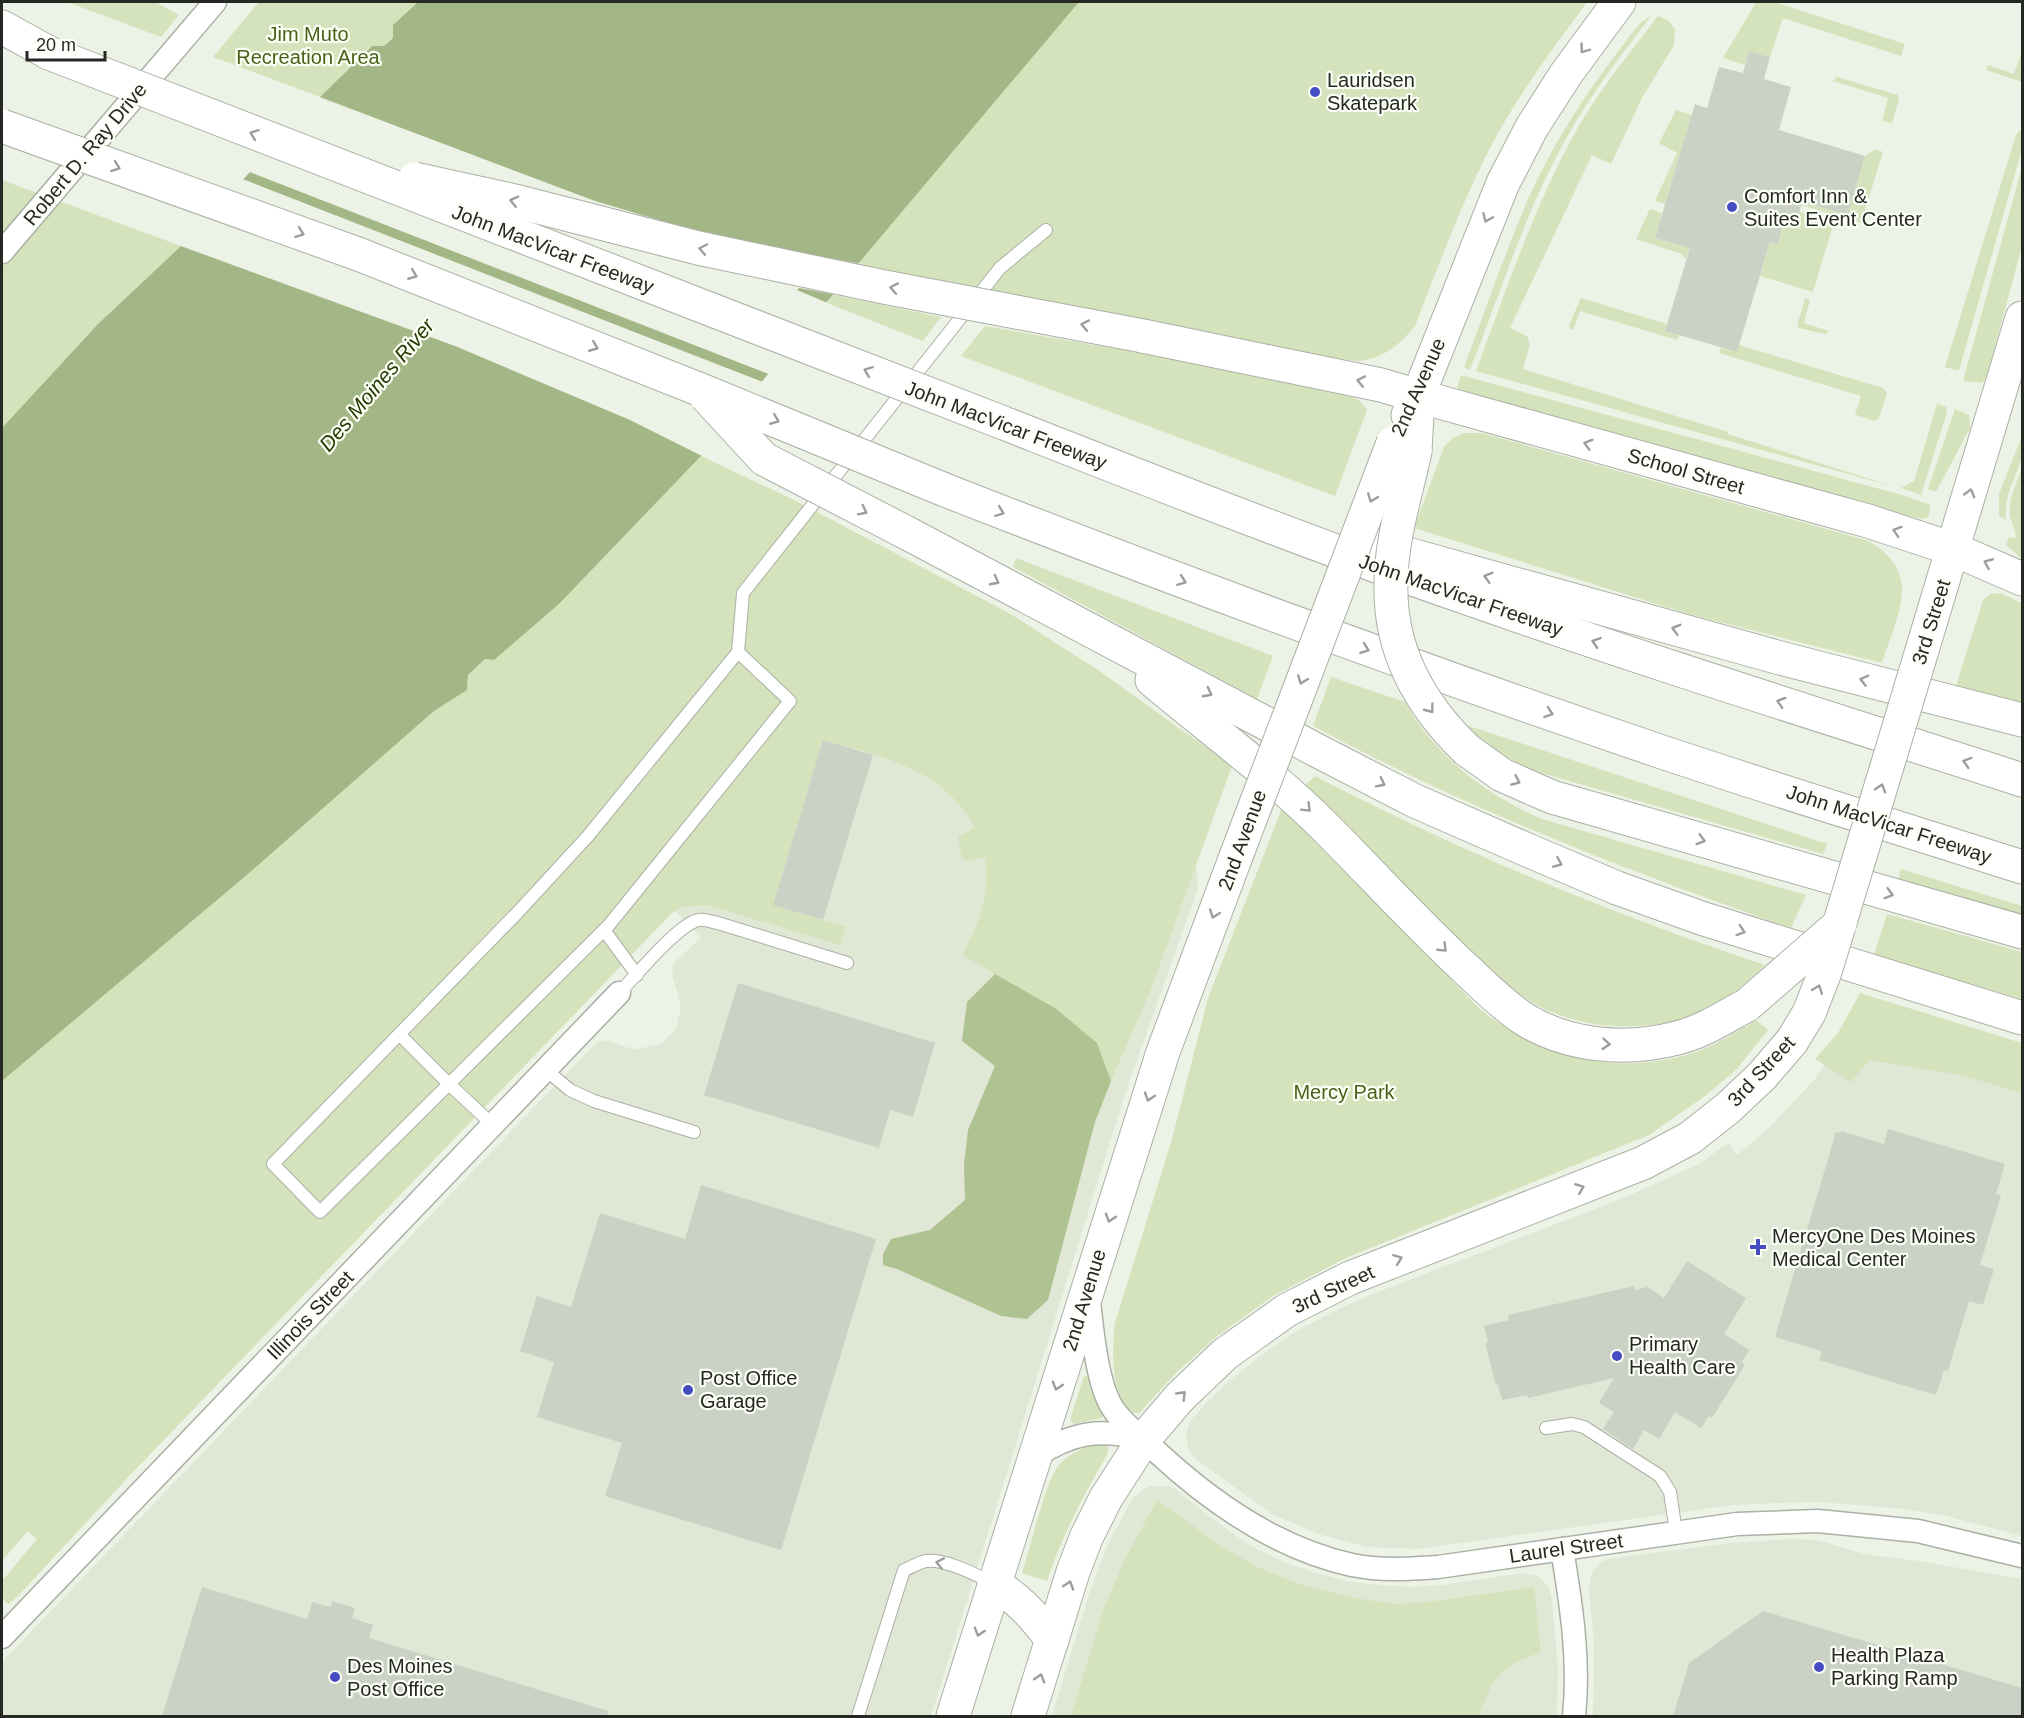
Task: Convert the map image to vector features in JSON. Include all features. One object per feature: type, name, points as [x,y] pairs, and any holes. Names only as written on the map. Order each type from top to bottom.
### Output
[{"type":"main road","name":"2nd Avenue","points":[[953,1716],[1163,1052],[1235,859],[1404,447],[1418,396],[1503,183],[1532,128],[1566,74],[1618,2]]},
{"type":"main road","points":[[2,27],[49,53]]},
{"type":"main road","name":"John MacVicar Freeway","points":[[2,35],[1310,542],[1619,650],[2022,780]]},
{"type":"main road","name":"John MacVicar Freeway","points":[[2,126],[358,254],[1082,544],[1453,681],[1660,752],[2022,867]]},
{"type":"main road","name":"School Street","points":[[308,155],[515,201],[698,248],[1381,385],[1868,521],[1953,549],[2022,579]]},
{"type":"main road","name":"3rd Street","points":[[1144,1439],[1180,1397],[1225,1354],[1287,1310],[1350,1278],[1643,1163],[1681,1143],[1728,1108],[1762,1076],[1792,1041],[1809,1013],[1825,972],[2022,318]]},
{"type":"main road","points":[[701,390],[764,459],[1415,801],[1617,888],[1778,943],[2022,1018]]},
{"type":"main road","points":[[1404,447],[1390,582],[1395,630],[1416,688],[1427,707],[1467,750],[1502,775],[1552,797],[2022,932]]},
{"type":"main road","points":[[1144,478],[1780,658],[2022,720]]},
{"type":"main road","points":[[1100,637],[1251,759],[1299,801],[1440,945],[1497,998],[1524,1019],[1547,1030],[1581,1042],[1613,1046],[1678,1038],[1747,1005],[1839,924]]},
{"type":"main road","points":[[1028,1716],[1086,1538],[1106,1498],[1144,1439]]},
{"type":"main road","points":[[994,1583],[1036,1617],[1052,1640]]},
{"type":"street","name":"Robert D. Ray Drive","points":[[2,252],[214,2]]},
{"type":"street","name":"Illinois Street","points":[[2,1637],[619,993]]},
{"type":"street","name":"Laurel Street","points":[[1087,1290],[1099,1366],[1111,1406],[1124,1422],[1172,1466],[1225,1506],[1267,1533],[1314,1555],[1354,1565],[1398,1569],[1438,1567],[1737,1524],[1818,1521],[1918,1531],[2022,1556]]},
{"type":"street","points":[[1035,1458],[1053,1445],[1073,1437],[1096,1433],[1118,1433],[1144,1439]]},
{"type":"street","points":[[1562,1549],[1574,1637],[1576,1667],[1574,1716]]},
{"type":"lane","points":[[738,652],[790,701],[604,930],[320,1212],[273,1164],[518,912],[588,836],[738,652],[743,593],[1000,268],[1046,230]]},
{"type":"lane","points":[[619,993],[675,935],[686,926],[699,920],[718,923],[847,963]]},
{"type":"lane","points":[[604,930],[637,975]]},
{"type":"lane","points":[[399,1034],[493,1125]]},
{"type":"lane","points":[[546,1070],[570,1090],[594,1101],[694,1132]]},
{"type":"lane","points":[[1546,1428],[1572,1424],[1584,1427],[1660,1476],[1670,1492],[1676,1532]]},
{"type":"lane","points":[[858,1716],[904,1570],[926,1561],[942,1563],[969,1571],[994,1583]]},
{"type":"shaded area","points":[[889,638],[1196,861],[1198,889],[1126,1091],[931,1716],[2,1716],[2,1662],[593,1046],[597,1042],[608,1040],[637,1049],[661,1044],[676,1028],[681,1007],[672,974],[674,963],[701,937],[648,884]]},
{"type":"shaded area","points":[[995,974],[1055,1008],[1097,1043],[1111,1081],[1095,1122],[1048,1300],[1027,1319],[1001,1316],[897,1269],[883,1265],[883,1254],[891,1239],[930,1230],[965,1200],[964,1164],[968,1130],[995,1066],[962,1041],[967,1002]]},
{"type":"shaded area","name":"MercyOne Des Moines Medical Center","points":[[1834,1051],[2022,1068],[2022,1536],[1946,1516],[1904,1509],[1819,1502],[1733,1505],[1418,1549],[1367,1547],[1318,1534],[1272,1514],[1193,1457],[1186,1436],[1190,1422],[1195,1415],[1226,1384],[1295,1332],[1370,1295],[1619,1200],[1699,1164],[1728,1143],[1737,1155],[1769,1128],[1814,1080]]},
{"type":"shaded area","points":[[1152,1486],[1168,1486],[1175,1489],[1230,1532],[1257,1549],[1286,1563],[1347,1581],[1410,1587],[1442,1585],[1523,1573],[1538,1576],[1548,1586],[1552,1600],[1558,1668],[1557,1716],[1052,1716],[1090,1591],[1108,1544],[1132,1499],[1144,1489]]},
{"type":"shaded area","points":[[1792,1539],[1818,1540],[1864,1554],[2022,1579],[2022,1716],[1593,1716],[1594,1644],[1589,1589],[1592,1572],[1598,1565],[1606,1559],[1730,1543]]},
{"type":"green space","points":[[67,2],[155,2],[179,15],[161,37]]},
{"type":"green space","name":"Jim Muto Recreation Area","points":[[259,2],[418,2],[393,25],[393,38],[384,46],[371,46],[320,97],[213,57]]},
{"type":"green space","points":[[1079,2],[1587,2],[1523,93],[1489,150],[1459,215],[1415,326],[1390,350],[1375,358],[1351,361],[858,264]]},
{"type":"green space","points":[[1751,2],[1777,2],[1905,44],[1901,56],[1783,18],[1770,57],[1749,51],[1745,65],[1723,58],[1755,4]]},
{"type":"green space","points":[[1651,16],[1596,90],[1553,164],[1527,221],[1470,370],[1464,367],[1512,239],[1548,159],[1580,104],[1604,70],[1636,28]]},
{"type":"green space","points":[[1658,16],[1669,21],[1675,29],[1674,45],[1642,98],[1611,164],[1592,155],[1510,328],[1527,336],[1530,344],[1523,369],[1728,432],[1728,434],[1895,487],[1476,371],[1522,249],[1561,160],[1595,101]]},
{"type":"green space","points":[[2022,51],[2022,82],[1986,70],[1988,65],[2014,74]]},
{"type":"green space","points":[[1837,77],[1898,95],[1899,100],[1892,123],[1882,121],[1888,98],[1833,81]]},
{"type":"green space","points":[[1676,110],[1692,115],[1665,204],[1655,201],[1677,153],[1659,143]]},
{"type":"green space","points":[[2019,131],[2022,132],[2022,149],[1959,371],[1945,367]]},
{"type":"green space","points":[[1875,149],[1883,152],[1861,223],[1801,205],[1802,202],[1848,215],[1865,156]]},
{"type":"green space","points":[[2022,167],[2022,246],[1987,376],[1982,383],[1963,381]]},
{"type":"green space","points":[[2,180],[181,246],[97,325],[2,428]]},
{"type":"green space","points":[[1650,209],[1662,213],[1655,238],[1690,248],[1686,260],[1682,254],[1636,239]]},
{"type":"green space","points":[[1799,212],[1834,222],[1813,292],[1760,276],[1770,242],[1778,244],[1785,217],[1796,220]]},
{"type":"green space","points":[[833,295],[941,317],[923,341],[827,303]]},
{"type":"green space","points":[[1581,298],[1667,324],[1665,331],[1679,335],[1677,340],[1580,311],[1573,330],[1570,329],[1569,325]]},
{"type":"green space","points":[[1805,298],[1810,300],[1804,323],[1829,331],[1825,334],[1797,326]]},
{"type":"green space","points":[[985,326],[1140,353],[1345,393],[1360,401],[1367,410],[1335,496],[961,356]]},
{"type":"green space","points":[[1739,345],[1883,388],[1887,393],[1879,418],[1875,421],[1855,415],[1861,396],[1719,353],[1721,348],[1737,352]]},
{"type":"green space","points":[[1461,375],[1902,495],[1931,505],[1928,518],[1921,519],[1461,392],[1457,387]]},
{"type":"green space","points":[[1937,404],[1947,407],[1946,415],[1921,495],[1901,488],[1914,481]]},
{"type":"green space","points":[[1955,409],[1969,415],[1970,428],[1936,492],[1928,489]]},
{"type":"green space","points":[[1465,433],[1482,433],[1869,541],[1886,554],[1896,568],[1901,582],[1902,596],[1899,612],[1882,663],[1692,615],[1414,528],[1444,447],[1453,438]]},
{"type":"green space","points":[[2022,436],[2023,453],[2008,494],[2006,520],[1999,516],[1999,494]]},
{"type":"green space","points":[[701,456],[794,500],[1009,613],[1101,672],[1232,766],[1153,984],[1111,1081],[1096,1043],[1055,1008],[962,955],[979,920],[985,896],[986,871],[985,857],[966,861],[962,858],[958,837],[975,827],[961,807],[946,791],[909,768],[889,759],[823,740],[773,905],[845,927],[840,945],[708,905],[681,907],[672,913],[8,1604],[2,1598],[2,1581],[37,1539],[28,1531],[2,1561],[2,1081],[248,874],[434,711],[467,690],[468,675],[485,659],[494,660],[559,604]]},
{"type":"green space","points":[[2022,468],[2022,559],[2006,545],[2009,537],[2015,538],[2010,503]]},
{"type":"green space","points":[[1016,558],[1273,656],[1257,699],[1013,567]]},
{"type":"green space","points":[[2000,593],[2022,603],[2022,703],[1956,686],[1983,600],[1990,594]]},
{"type":"green space","points":[[1331,677],[1405,702],[1431,739],[1463,771],[1501,798],[1542,819],[1806,895],[1791,928],[1668,884],[1488,811],[1313,726]]},
{"type":"green space","points":[[1466,725],[1827,844],[1823,854],[1531,770],[1497,751]]},
{"type":"green space","points":[[1315,776],[1424,830],[1536,880],[1765,965],[1721,1002],[1699,1014],[1683,1019],[1641,1026],[1620,1026],[1599,1025],[1558,1015],[1508,986],[1461,943],[1305,785]]},
{"type":"green space","name":"Mercy Park","points":[[1282,808],[1480,1009],[1503,1026],[1531,1040],[1560,1052],[1590,1060],[1636,1063],[1696,1052],[1723,1040],[1756,1020],[1768,1030],[1736,1070],[1705,1096],[1649,1135],[1346,1258],[1273,1296],[1216,1337],[1178,1371],[1139,1413],[1130,1413],[1123,1403],[1114,1370],[1115,1323],[1172,1139],[1208,998]]},
{"type":"green space","points":[[1901,869],[2022,906],[2022,916],[1898,879]]},
{"type":"green space","points":[[1887,914],[2022,952],[2022,999],[1874,955]]},
{"type":"green space","points":[[1860,993],[2022,1043],[2022,1093],[1961,1075],[1870,1060],[1851,1082],[1815,1059],[1838,1033]]},
{"type":"green space","points":[[1084,1376],[1089,1376],[1103,1415],[1101,1418],[1074,1424],[1070,1420]]},
{"type":"green space","points":[[1097,1444],[1105,1444],[1108,1448],[1107,1455],[1074,1516],[1047,1581],[1022,1573],[1044,1498],[1055,1471],[1072,1454]]},
{"type":"green space","points":[[1157,1500],[1221,1546],[1259,1568],[1304,1586],[1355,1598],[1394,1604],[1428,1602],[1534,1587],[1541,1652],[1516,1662],[1500,1675],[1494,1682],[1479,1716],[1071,1716],[1104,1608],[1124,1561]]},
{"type":"water","name":"Des Moines River","points":[[418,2],[1079,2],[858,264],[701,456],[559,604],[494,660],[485,659],[468,675],[467,690],[434,711],[248,874],[2,1081],[2,428],[97,325],[181,246],[320,97],[372,46],[384,46],[393,38],[393,25]]},
{"type":"pier","points":[[317,96],[595,201],[669,223],[759,245],[862,264],[837,295],[799,288],[797,290],[830,304],[771,375],[247,171]]},
{"type":"pier","points":[[240,178],[765,383],[704,457],[630,420],[455,346],[178,245]]},
{"type":"building","name":"Comfort Inn & Suites Event Center","points":[[1749,51],[1770,57],[1764,79],[1791,87],[1779,130],[1865,156],[1848,215],[1802,202],[1797,221],[1785,217],[1778,244],[1770,242],[1737,352],[1665,331],[1690,248],[1655,238],[1695,104],[1707,108],[1719,67],[1743,73]]},
{"type":"building","points":[[823,740],[873,755],[823,920],[773,905]]},
{"type":"building","points":[[738,983],[935,1043],[913,1117],[890,1110],[879,1148],[704,1095]]},
{"type":"building","points":[[1888,1129],[2005,1164],[1996,1194],[2001,1195],[1980,1265],[1994,1269],[1983,1305],[1969,1301],[1948,1371],[1944,1370],[1936,1395],[1819,1360],[1822,1351],[1775,1337],[1836,1132],[1841,1133],[1841,1131],[1884,1144]]},
{"type":"building","name":"Post Office Garage","points":[[701,1185],[876,1239],[781,1550],[605,1496],[622,1443],[537,1417],[554,1362],[520,1351],[537,1296],[571,1307],[600,1213],[685,1239]]},
{"type":"building","name":"Primary Health Care","points":[[1687,1261],[1746,1298],[1724,1334],[1749,1350],[1742,1362],[1745,1365],[1712,1418],[1709,1416],[1701,1428],[1675,1412],[1659,1439],[1644,1430],[1633,1449],[1603,1429],[1614,1412],[1599,1403],[1614,1378],[1528,1398],[1527,1395],[1502,1400],[1485,1343],[1488,1342],[1484,1326],[1509,1320],[1508,1315],[1634,1286],[1635,1290],[1647,1287],[1664,1298]]},
{"type":"building","name":"Des Moines Post Office","points":[[202,1587],[307,1619],[312,1602],[331,1607],[332,1601],[355,1608],[352,1618],[373,1625],[369,1638],[608,1711],[607,1716],[162,1716]]},
{"type":"building","name":"Health Plaza Parking Ramp","points":[[1763,1611],[2022,1688],[2022,1716],[1673,1716],[1689,1663]]},
{"type":"place","name":"Lauridsen Skatepark","points":[[1315,92]]},
{"type":"place","name":"Comfort Inn & Suites Event Center","points":[[1732,207]]},
{"type":"place","name":"MercyOne Des Moines Medical Center","points":[[1758,1247]]},
{"type":"place","name":"Primary Health Care","points":[[1617,1356]]},
{"type":"place","name":"Post Office Garage","points":[[688,1390]]},
{"type":"place","name":"Health Plaza Parking Ramp","points":[[1819,1667]]},
{"type":"place","name":"Des Moines Post Office","points":[[335,1677]]}]
